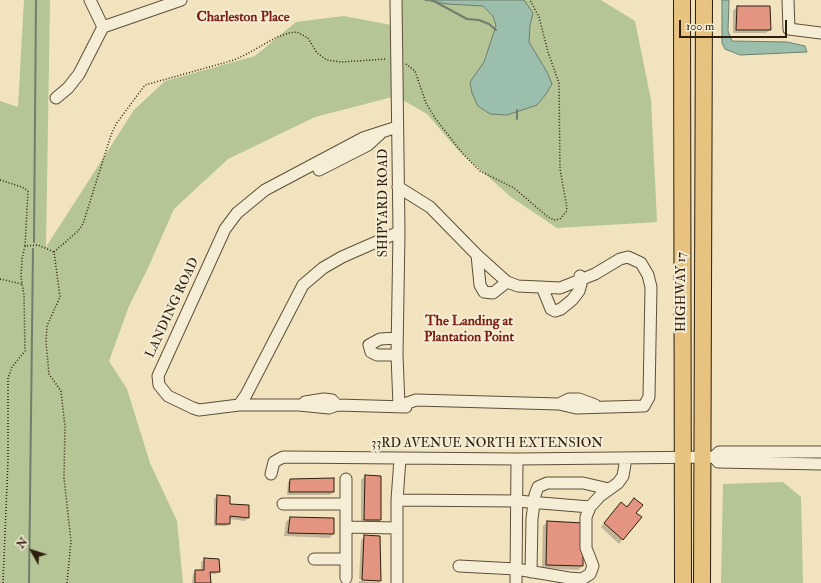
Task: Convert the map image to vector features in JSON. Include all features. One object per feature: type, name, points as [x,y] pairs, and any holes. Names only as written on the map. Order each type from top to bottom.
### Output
[{"type":"highway","name":"HIGHWAY 17","points":[[682,0],[683,583]]},
{"type":"highway","name":"HIGHWAY 17","points":[[702,583],[708,456],[704,0]]},
{"type":"street","points":[[90,0],[103,27]]},
{"type":"street","points":[[56,98],[68,88],[79,74],[103,27],[181,0]]},
{"type":"street","name":"SHIPYARD ROAD","points":[[396,0],[399,232],[397,355],[399,406]]},
{"type":"street","points":[[788,0],[789,29],[821,33]]},
{"type":"street","name":"LANDING ROAD","points":[[398,127],[380,134],[368,145],[322,164],[252,203],[236,214],[225,229],[158,376],[159,385],[168,396],[186,404],[195,402],[213,407],[242,400],[329,408],[337,405],[423,406],[439,402],[559,404],[576,408],[597,406],[644,406],[649,397],[651,287],[648,275],[641,263],[628,257],[620,259],[603,269],[580,278]]},
{"type":"street","points":[[398,187],[430,207],[477,255],[507,282],[518,286],[560,288],[580,278]]},
{"type":"street","points":[[242,400],[303,285],[323,268],[342,257],[399,232]]},
{"type":"street","points":[[477,255],[480,285],[484,292],[493,293],[507,282]]},
{"type":"street","points":[[542,287],[551,309],[556,311],[562,309],[579,291],[580,278]]},
{"type":"street","points":[[397,338],[380,339],[369,345],[371,352],[377,355],[397,355]]},
{"type":"street","name":"33RD AVENUE NORTH EXTENSION","points":[[271,474],[274,462],[283,457],[400,459],[682,458],[708,456],[719,452],[821,452]]},
{"type":"street","name":"33RD AVENUE NORTH EXTENSION","points":[[708,456],[718,462],[821,464]]},
{"type":"street","points":[[459,566],[516,569],[582,579],[590,574],[593,566],[586,548],[586,517],[590,507],[609,489],[618,483],[623,476],[626,458]]},
{"type":"street","points":[[397,583],[397,500],[400,459]]},
{"type":"street","points":[[516,583],[517,459]]},
{"type":"street","points":[[346,479],[346,578]]},
{"type":"street","points":[[531,572],[533,503],[538,487],[547,483],[583,483],[609,489]]},
{"type":"street","points":[[397,500],[517,501],[590,507]]},
{"type":"street","points":[[283,504],[346,504]]},
{"type":"street","points":[[346,527],[397,528]]},
{"type":"street","points":[[314,559],[346,559]]},
{"type":"path","points":[[54,252],[78,231],[83,224],[111,135],[116,124],[145,85],[234,60],[277,37],[297,32],[308,38],[317,53],[327,60],[341,62],[392,58],[410,65],[415,71],[426,103],[443,130],[480,170],[514,188],[548,217],[554,220],[560,219],[566,212],[567,208],[560,169],[559,83],[548,52],[539,17],[530,0]]},
{"type":"path","points":[[0,180],[28,191],[25,246],[20,277],[24,295],[25,351],[12,367],[8,378],[8,461],[3,583]]},
{"type":"path","points":[[25,246],[38,245],[54,252]]},
{"type":"path","points":[[54,252],[60,297],[47,326],[46,342],[49,374],[61,391],[65,427],[64,478],[71,541],[67,583]]},
{"type":"path","points":[[0,279],[22,284]]},
{"type":"shaded area","points":[[24,0],[50,0],[46,247],[134,110],[165,81],[255,56],[296,22],[344,16],[396,26],[396,0],[601,0],[635,21],[651,100],[657,222],[557,228],[511,197],[457,149],[427,114],[396,96],[315,117],[228,159],[174,209],[148,268],[129,306],[109,361],[127,389],[150,463],[177,521],[183,583],[0,583],[0,101],[18,107]]},
{"type":"shaded area","points":[[425,0],[524,0],[533,13],[530,25],[529,42],[547,72],[552,84],[537,105],[507,115],[490,114],[478,106],[472,93],[470,82],[484,62],[496,26],[493,16],[483,6],[447,4]]},
{"type":"shaded area","points":[[722,0],[729,0],[728,31],[732,41],[787,42],[805,46],[807,52],[740,55],[725,49],[722,43]]},
{"type":"shaded area","points":[[783,482],[801,497],[803,583],[721,583],[723,484]]},
{"type":"building","points":[[737,6],[770,6],[771,30],[736,30]]},
{"type":"building","points":[[365,475],[381,476],[381,520],[364,520]]},
{"type":"building","points":[[334,478],[334,492],[289,492],[290,479]]},
{"type":"building","points":[[217,495],[230,496],[230,504],[249,505],[249,518],[230,516],[230,524],[216,524]]},
{"type":"building","points":[[634,498],[643,505],[636,513],[642,517],[623,540],[604,523],[621,502],[627,507]]},
{"type":"building","points":[[290,517],[334,518],[334,534],[288,533]]},
{"type":"building","points":[[547,521],[583,523],[583,566],[546,565]]},
{"type":"building","points":[[364,535],[380,536],[381,581],[362,580]]},
{"type":"building","points":[[204,558],[219,559],[220,572],[210,572],[211,583],[195,583],[195,570],[204,570]]},
{"type":"waterway","points":[[34,242],[36,0]]},
{"type":"waterway","points":[[432,0],[467,19],[479,20],[489,24],[496,30]]},
{"type":"waterway","points":[[517,110],[517,119]]},
{"type":"waterway","points":[[29,583],[33,249]]},
{"type":"district","name":"Charleston Place","points":[[243,18]]},
{"type":"district","name":"The Landing at Plantation Point","points":[[469,330]]}]
